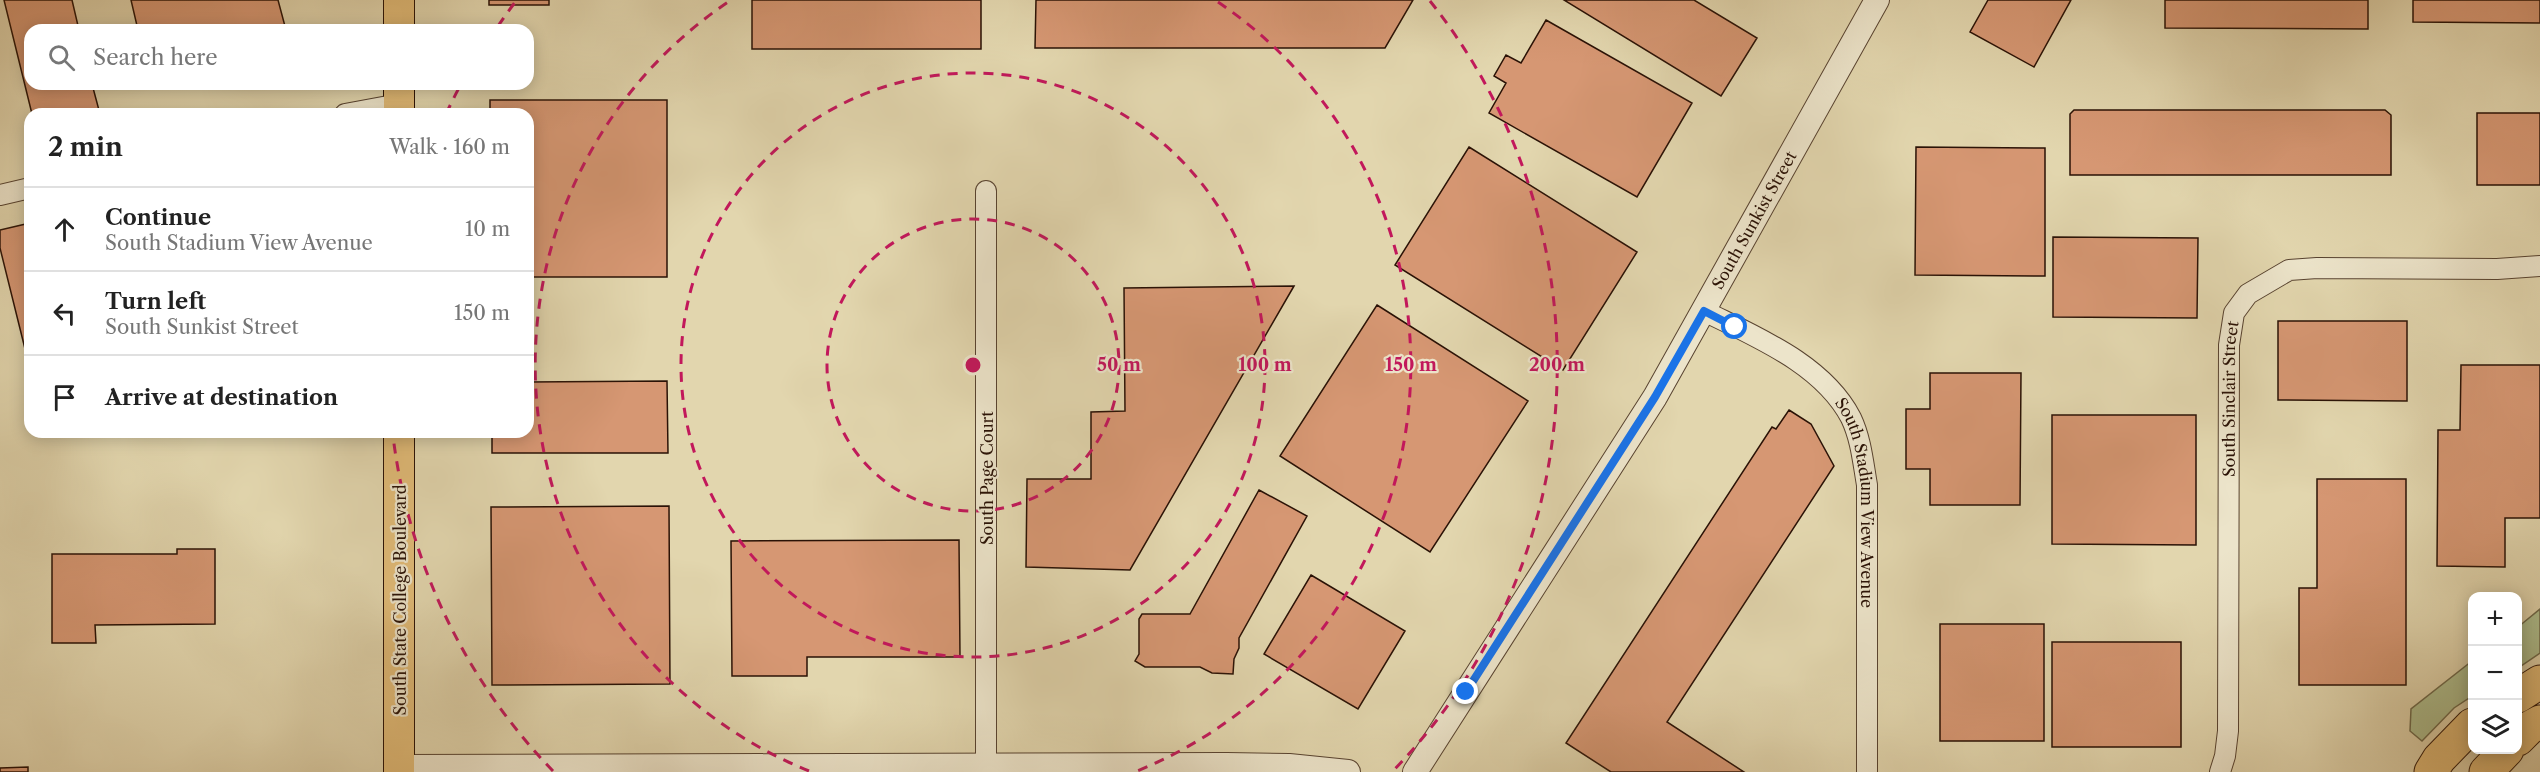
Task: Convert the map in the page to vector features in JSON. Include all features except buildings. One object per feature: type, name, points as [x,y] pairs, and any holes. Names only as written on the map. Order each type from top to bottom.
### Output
[{"type":"highway","points":[[2522,693],[2540,682]]},
{"type":"highway","points":[[2522,734],[2540,722]]},
{"type":"highway","points":[[2431,772],[2439,759],[2468,728]]},
{"type":"highway","points":[[2486,772],[2503,754]]},
{"type":"main road","points":[[399,0],[399,24]]},
{"type":"main road","name":"South State College Boulevard","points":[[399,438],[401,770]]},
{"type":"street","name":"South Sunkist Street","points":[[1415,772],[1643,417],[1876,0]]},
{"type":"street","points":[[370,108],[399,101]]},
{"type":"street","points":[[0,195],[24,189]]},
{"type":"street","name":"South Page Court","points":[[986,191],[986,765]]},
{"type":"street","name":"South Sinclair Street","points":[[2220,772],[2225,756],[2228,730],[2229,345],[2234,313],[2248,294],[2289,270],[2317,268],[2497,269],[2540,266]]},
{"type":"street","name":"South Stadium View Avenue","points":[[1704,311],[1775,349],[1820,379],[1842,404],[1860,443],[1867,485],[1867,772]]},
{"type":"street","points":[[401,770],[986,765],[1289,766],[1348,772]]},
{"type":"green space","points":[[2540,609],[2540,653],[2522,665],[2522,646],[2522,624]]},
{"type":"green space","points":[[2468,664],[2468,699],[2454,708],[2422,741],[2410,731],[2411,709]]},
{"type":"route","points":[[1466,692],[1655,397],[1704,311],[1735,327]]}]
